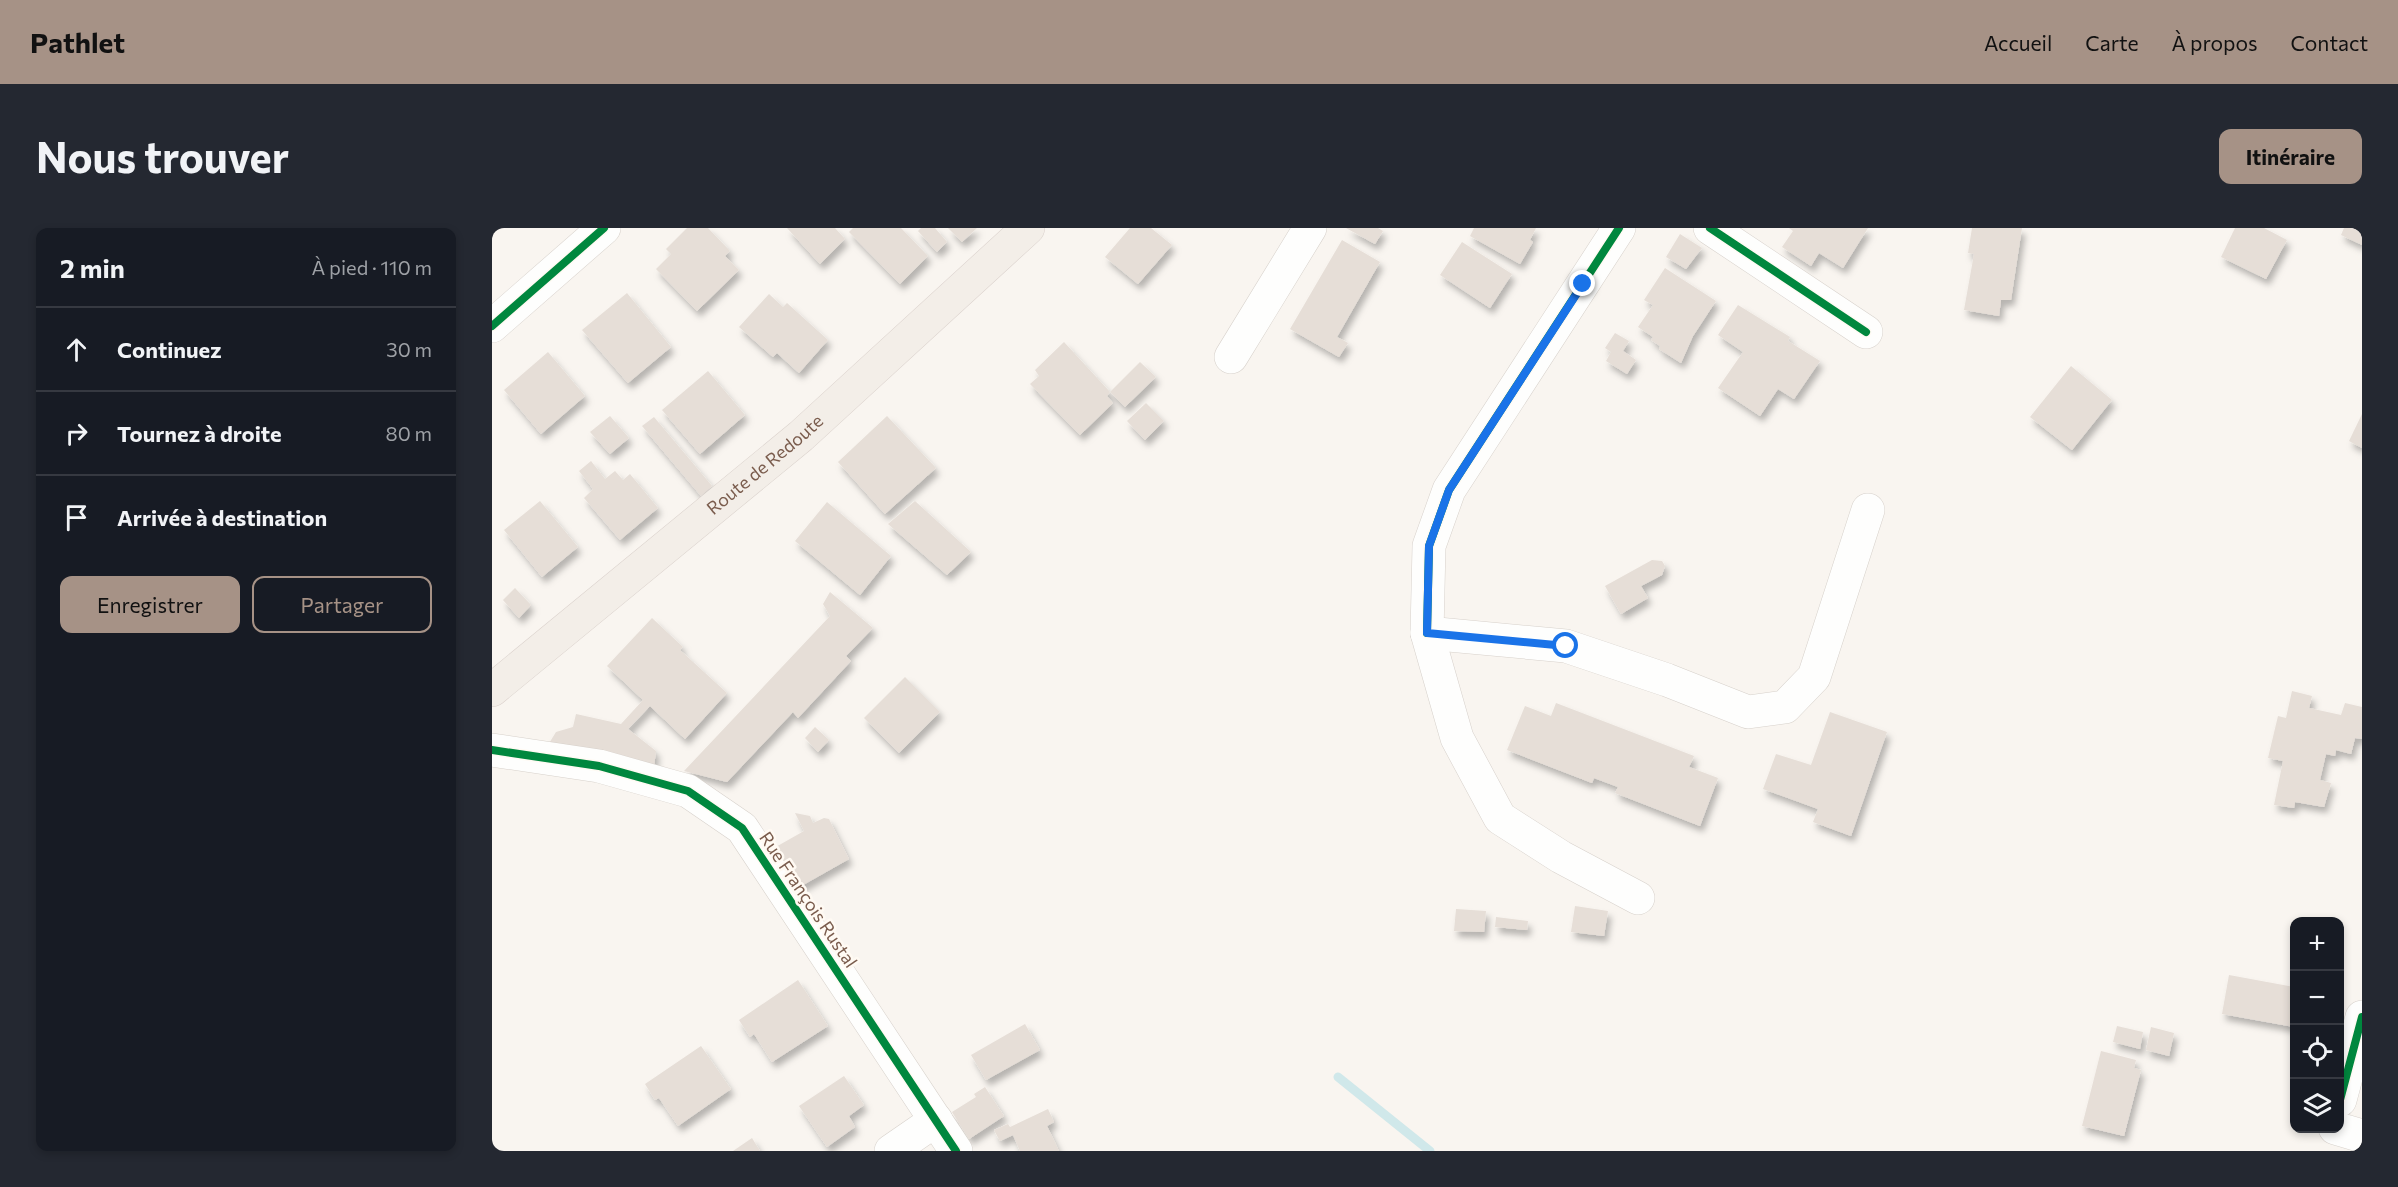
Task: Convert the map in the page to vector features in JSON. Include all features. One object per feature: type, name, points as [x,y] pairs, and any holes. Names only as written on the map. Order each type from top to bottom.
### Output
[{"type":"main road","name":"Route de Redoute","points":[[492,690],[801,436],[1028,228]]},
{"type":"street","points":[[492,326],[604,228]]},
{"type":"street","points":[[1231,357],[1310,228]]},
{"type":"street","points":[[1619,228],[1449,490],[1429,546],[1427,633],[1458,738],[1500,818],[1561,857],[1638,898]]},
{"type":"street","points":[[1710,228],[1866,332]]},
{"type":"street","points":[[1427,633],[1566,646],[1667,680],[1748,712],[1785,707],[1814,677],[1868,510]]},
{"type":"street","name":"Rue François Rustal","points":[[492,750],[598,766],[688,791],[741,828],[956,1151]]},
{"type":"street","points":[[2344,1085],[2362,1017]]},
{"type":"street","points":[[891,1151],[936,1120]]},
{"type":"street","points":[[2344,1131],[2362,1136]]},
{"type":"street","points":[[2325,1151],[2332,1133]]},
{"type":"building","points":[[687,228],[708,228],[730,251],[725,256],[739,270],[697,311],[656,269],[671,254],[666,249]]},
{"type":"building","points":[[787,228],[835,228],[845,239],[820,264]]},
{"type":"building","points":[[853,228],[901,228],[928,256],[900,284],[849,232]]},
{"type":"building","points":[[921,228],[935,228],[947,242],[937,252],[918,231]]},
{"type":"building","points":[[948,228],[977,228],[962,242]]},
{"type":"building","points":[[1130,228],[1151,228],[1172,245],[1138,284],[1105,257]]},
{"type":"building","points":[[1346,228],[1378,228],[1383,231],[1375,244]]},
{"type":"building","points":[[1474,228],[1536,228],[1530,240],[1533,242],[1520,264],[1470,236]]},
{"type":"building","points":[[1789,228],[1868,228],[1843,268],[1819,253],[1811,266],[1782,247],[1793,231]]},
{"type":"building","points":[[1972,228],[2022,228],[2011,300],[2001,300],[1999,316],[1964,310],[1974,254],[1968,253]]},
{"type":"building","points":[[2235,228],[2264,228],[2287,240],[2266,279],[2221,257]]},
{"type":"building","points":[[2344,228],[2362,228],[2362,245],[2341,235]]},
{"type":"building","points":[[1680,234],[1702,248],[1686,269],[1666,257]]},
{"type":"building","points":[[1342,240],[1380,262],[1337,337],[1348,343],[1339,357],[1290,329]]},
{"type":"building","points":[[1462,242],[1512,274],[1490,308],[1440,275]]},
{"type":"building","points":[[1665,268],[1716,301],[1693,336],[1681,363],[1659,349],[1660,346],[1651,340],[1653,337],[1638,327],[1653,305],[1644,300]]},
{"type":"building","points":[[627,293],[671,347],[628,383],[582,330]]},
{"type":"building","points":[[769,294],[783,307],[787,303],[828,340],[799,373],[777,353],[773,357],[739,327]]},
{"type":"building","points":[[1738,305],[1790,337],[1788,341],[1820,361],[1794,399],[1778,389],[1760,416],[1718,388],[1743,352],[1718,335]]},
{"type":"building","points":[[1615,333],[1629,341],[1623,351],[1636,360],[1627,374],[1606,361],[1611,352],[1605,348]]},
{"type":"building","points":[[1064,342],[1110,392],[1107,396],[1113,403],[1080,435],[1030,384],[1039,376],[1035,370]]},
{"type":"building","points":[[548,352],[585,396],[541,434],[504,390]]},
{"type":"building","points":[[1140,362],[1156,377],[1125,407],[1110,392]]},
{"type":"building","points":[[2071,366],[2112,400],[2072,450],[2030,417]]},
{"type":"building","points":[[708,371],[745,415],[700,454],[662,410]]},
{"type":"building","points":[[1146,403],[1164,421],[1145,440],[1127,421]]},
{"type":"building","points":[[2362,414],[2362,448],[2349,441]]},
{"type":"building","points":[[610,416],[629,438],[610,454],[590,432]]},
{"type":"building","points":[[887,416],[936,468],[885,514],[838,462]]},
{"type":"building","points":[[654,417],[712,486],[701,496],[642,426]]},
{"type":"building","points":[[591,461],[605,479],[615,471],[623,480],[630,474],[658,508],[620,540],[584,498],[593,489],[579,471]]},
{"type":"building","points":[[540,501],[578,547],[542,577],[504,530]]},
{"type":"building","points":[[915,501],[971,552],[947,575],[888,524]]},
{"type":"building","points":[[827,502],[891,556],[860,595],[795,541]]},
{"type":"building","points":[[1652,560],[1662,561],[1665,566],[1662,575],[1641,586],[1648,598],[1621,614],[1605,586]]},
{"type":"building","points":[[515,588],[531,605],[519,618],[503,600]]},
{"type":"building","points":[[830,592],[873,628],[846,656],[851,661],[798,718],[793,712],[727,782],[684,771],[830,616],[823,604]]},
{"type":"building","points":[[652,618],[683,647],[680,650],[727,693],[685,739],[650,706],[628,729],[656,751],[654,767],[548,745],[556,732],[573,727],[576,714],[621,724],[643,700],[607,666]]},
{"type":"building","points":[[905,677],[940,712],[899,753],[864,718]]},
{"type":"building","points":[[2292,691],[2312,696],[2309,708],[2341,715],[2345,703],[2362,707],[2362,739],[2355,738],[2351,754],[2336,750],[2335,756],[2326,754],[2320,780],[2331,783],[2324,807],[2295,802],[2294,808],[2274,805],[2283,761],[2268,758],[2278,716],[2286,718]]},
{"type":"building","points":[[1556,703],[1694,756],[1689,767],[1718,778],[1700,826],[1615,793],[1618,787],[1594,778],[1592,783],[1507,750],[1525,706],[1551,716]]},
{"type":"building","points":[[1830,712],[1887,732],[1851,836],[1813,822],[1818,809],[1763,789],[1776,754],[1811,765]]},
{"type":"building","points":[[815,727],[829,740],[818,752],[805,738]]},
{"type":"building","points":[[795,813],[810,816],[813,823],[824,818],[829,819],[849,859],[796,889],[774,848],[804,831]]},
{"type":"building","points":[[1575,906],[1608,911],[1604,936],[1571,932]]},
{"type":"building","points":[[1456,909],[1486,911],[1484,932],[1454,931]]},
{"type":"building","points":[[1496,917],[1528,921],[1527,930],[1495,927]]},
{"type":"building","points":[[2229,975],[2290,986],[2290,1026],[2222,1014]]},
{"type":"building","points":[[798,980],[828,1026],[772,1062],[754,1034],[750,1037],[739,1020]]},
{"type":"building","points":[[1025,1024],[1040,1050],[986,1080],[971,1055]]},
{"type":"building","points":[[2117,1026],[2143,1032],[2140,1049],[2113,1042]]},
{"type":"building","points":[[2151,1027],[2174,1033],[2169,1056],[2146,1050]]},
{"type":"building","points":[[701,1046],[731,1089],[678,1126],[659,1098],[655,1100],[645,1084]]},
{"type":"building","points":[[2101,1051],[2136,1060],[2134,1068],[2141,1070],[2124,1136],[2082,1126]]},
{"type":"building","points":[[844,1076],[864,1105],[849,1116],[855,1127],[827,1147],[799,1106]]},
{"type":"building","points":[[985,1087],[1004,1116],[969,1139],[952,1112],[976,1097],[974,1094]]},
{"type":"building","points":[[1048,1109],[1054,1122],[1047,1126],[1059,1151],[1020,1151],[1013,1135],[1000,1141],[994,1130],[1008,1124],[1010,1127]]},
{"type":"building","points":[[752,1138],[760,1151],[733,1151]]},
{"type":"waterway","points":[[1338,1077],[1430,1151]]},
{"type":"cycle path","points":[[492,326],[604,228]]},
{"type":"cycle path","points":[[1427,633],[1429,546],[1449,490],[1619,228]]},
{"type":"cycle path","points":[[1710,228],[1866,332]]},
{"type":"cycle path","points":[[492,750],[599,766],[688,791],[742,828],[956,1151]]},
{"type":"cycle path","points":[[2344,1085],[2362,1017]]},
{"type":"route","points":[[1566,646],[1427,633],[1429,546],[1449,490],[1583,284]]}]
